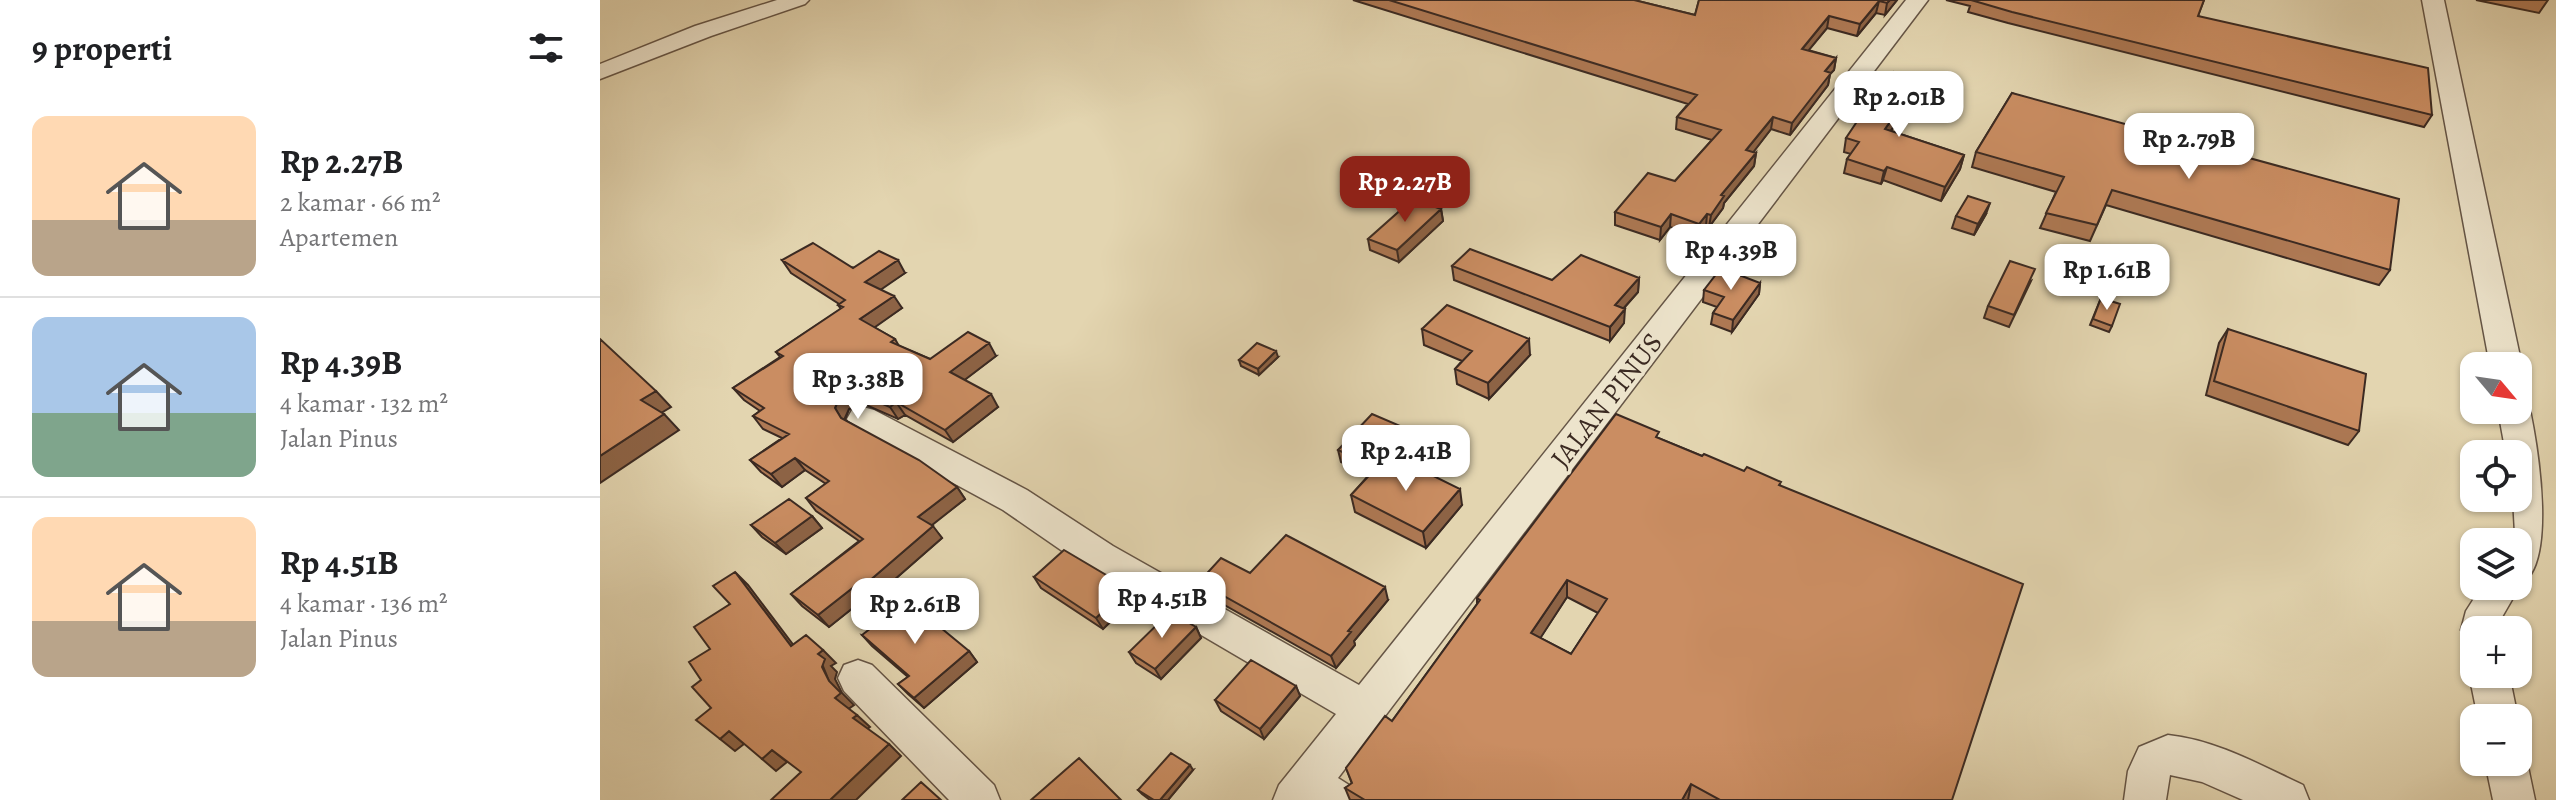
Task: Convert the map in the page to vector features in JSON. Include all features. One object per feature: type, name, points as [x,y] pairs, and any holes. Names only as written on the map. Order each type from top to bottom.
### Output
[{"type":"street","points":[[600,72],[703,31],[798,0]]},
{"type":"street","name":"JALAN PINUS","points":[[1312,794],[1366,710],[1917,0]]},
{"type":"street","points":[[2433,0],[2503,352]]},
{"type":"street","points":[[863,419],[1015,500],[1100,557],[1366,710]]},
{"type":"street","points":[[2517,424],[2533,515],[2532,556]]},
{"type":"street","points":[[858,678],[979,800]]},
{"type":"street","points":[[2145,800],[2152,763],[2170,754],[2193,758],[2288,800]]},
{"type":"street","points":[[2509,776],[2514,800]]},
{"type":"building","points":[[1389,0],[1634,0],[1695,15],[1699,0],[1890,0],[1887,3],[1879,1],[1860,24],[1829,16],[1802,49],[1836,58],[1825,71],[1831,73],[1792,123],[1773,117],[1746,150],[1756,153],[1721,195],[1724,196],[1711,215],[1707,214],[1699,224],[1671,214],[1661,227],[1615,212],[1648,173],[1675,181],[1721,130],[1677,117],[1697,95]]},
{"type":"building","points":[[1971,0],[2204,0],[2198,16],[2428,68],[2432,115],[2012,12]]},
{"type":"building","points":[[1894,72],[1920,80],[1885,129],[1964,155],[1945,187],[1887,167],[1884,171],[1847,159],[1859,142],[1846,138]]},
{"type":"building","points":[[2012,93],[2399,199],[2390,270],[2112,190],[2097,225],[2046,213],[2064,177],[1976,152]]},
{"type":"building","points":[[1968,196],[1990,203],[1978,224],[1956,216]]},
{"type":"building","points":[[1413,199],[1441,209],[1397,250],[1368,239]]},
{"type":"building","points":[[813,243],[853,268],[879,251],[898,260],[865,282],[894,296],[860,319],[895,339],[891,342],[930,359],[968,332],[989,343],[950,372],[991,394],[945,430],[896,402],[890,407],[855,392],[840,396],[835,408],[841,418],[919,460],[957,487],[918,517],[933,526],[868,582],[864,579],[818,615],[791,594],[863,539],[806,498],[829,481],[795,458],[771,474],[750,460],[789,434],[753,416],[764,408],[733,388],[783,356],[776,352],[843,307],[838,305],[845,300],[782,260]]},
{"type":"building","points":[[1470,249],[1552,280],[1581,255],[1639,278],[1615,305],[1625,309],[1610,327],[1452,266]]},
{"type":"building","points":[[2010,261],[2035,269],[2014,315],[1988,306]]},
{"type":"building","points":[[1721,268],[1760,283],[1733,320],[1713,313],[1724,297],[1704,290]]},
{"type":"building","points":[[2101,298],[2120,304],[2112,326],[2093,319]]},
{"type":"building","points":[[1447,305],[1529,339],[1488,383],[1455,369],[1472,351],[1422,329]]},
{"type":"building","points":[[2228,329],[2366,374],[2359,431],[2214,381]]},
{"type":"building","points":[[600,339],[656,391],[641,400],[664,414],[600,456]]},
{"type":"building","points":[[1257,343],[1276,351],[1258,369],[1239,360]]},
{"type":"building","points":[[1372,414],[1405,428],[1371,466],[1338,450]]},
{"type":"building","points":[[1616,414],[1659,432],[1656,437],[1744,471],[1747,467],[1781,482],[1779,485],[2023,584],[1952,800],[1720,800],[1691,784],[1682,800],[1365,800],[1345,788],[1352,783],[1346,768],[1385,716],[1392,721],[1480,600],[1477,598]],"holes":[[[1567,580],[1607,599],[1571,654],[1531,633]]]},
{"type":"building","points":[[1389,454],[1460,489],[1423,532],[1351,495]]},
{"type":"building","points":[[789,499],[812,516],[775,543],[751,525]]},
{"type":"building","points":[[1286,535],[1385,587],[1331,656],[1199,582],[1221,558],[1250,573]]},
{"type":"building","points":[[1064,550],[1128,588],[1096,618],[1034,577]]},
{"type":"building","points":[[735,572],[791,646],[806,635],[823,650],[818,654],[825,659],[822,667],[829,681],[841,693],[835,698],[857,715],[853,718],[889,744],[830,800],[771,800],[801,772],[772,750],[762,759],[729,731],[720,739],[696,720],[711,708],[692,687],[701,680],[689,662],[710,649],[694,627],[730,604],[713,586]]},
{"type":"building","points":[[907,600],[969,651],[914,698],[898,684],[909,676],[862,635]]},
{"type":"building","points":[[1170,612],[1196,627],[1155,669],[1129,652]]},
{"type":"building","points":[[1251,660],[1296,686],[1260,729],[1215,700]]},
{"type":"building","points":[[1171,753],[1190,765],[1160,800],[1154,800],[1138,790]]},
{"type":"building","points":[[1079,758],[1121,800],[1031,800]]},
{"type":"building","points":[[921,782],[941,800],[902,800]]}]
